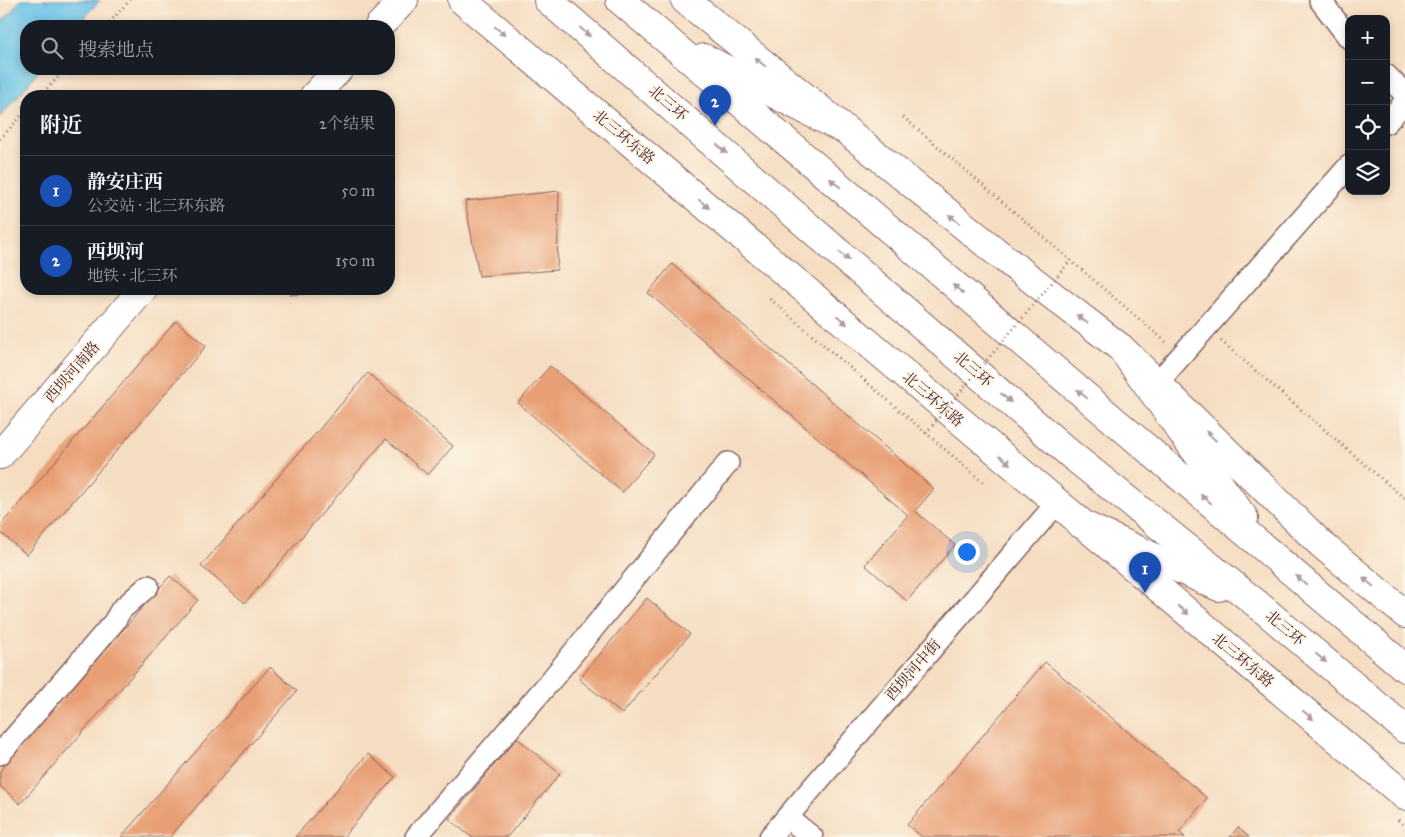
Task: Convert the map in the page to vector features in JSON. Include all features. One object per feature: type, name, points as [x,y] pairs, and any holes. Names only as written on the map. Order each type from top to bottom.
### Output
[{"type":"main road","points":[[385,20],[404,0]]},
{"type":"main road","name":"北三环东路","points":[[462,0],[1056,504],[1405,796]]},
{"type":"main road","name":"北三环","points":[[548,0],[1070,454],[1257,604],[1405,729]]},
{"type":"main road","points":[[620,0],[1405,668]]},
{"type":"main road","points":[[685,0],[839,127],[1121,348],[1322,544],[1405,614]]},
{"type":"main road","points":[[664,38],[839,127]]},
{"type":"main road","points":[[320,90],[333,75]]},
{"type":"main road","name":"西坝河南路","points":[[0,455],[138,295]]},
{"type":"main road","points":[[1121,348],[1270,554]]},
{"type":"main road","points":[[1079,523],[1257,604]]},
{"type":"street","points":[[1320,0],[1345,33]]},
{"type":"street","points":[[1390,79],[1405,94]]},
{"type":"street","points":[[1390,119],[1405,102]]},
{"type":"street","points":[[1157,383],[1345,171]]},
{"type":"street","points":[[416,837],[552,679],[728,463]]},
{"type":"street","name":"西坝河中街","points":[[770,837],[1056,504]]},
{"type":"street","points":[[0,754],[114,622],[121,610],[148,586]]},
{"type":"street","points":[[787,817],[812,837]]},
{"type":"path","points":[[112,20],[130,0]]},
{"type":"path","points":[[46,90],[60,75]]},
{"type":"path","points":[[0,139],[20,117]]},
{"type":"path","points":[[903,117],[1182,355]]},
{"type":"path","points":[[926,433],[1071,260]]},
{"type":"path","points":[[770,299],[983,482]]},
{"type":"path","points":[[1206,328],[1405,499]]},
{"type":"water","points":[[21,0],[100,0],[82,20],[20,20],[20,75],[36,75],[23,90],[20,90],[20,94],[0,117],[0,24]]},
{"type":"building","points":[[559,191],[557,270],[479,276],[465,201]]},
{"type":"building","points":[[672,264],[934,489],[915,511],[955,545],[907,601],[865,565],[908,515],[648,293]]},
{"type":"building","points":[[176,321],[206,346],[27,555],[0,532],[0,526]]},
{"type":"building","points":[[550,366],[654,454],[622,492],[518,403]]},
{"type":"building","points":[[368,373],[453,446],[428,475],[386,439],[245,603],[201,566]]},
{"type":"building","points":[[170,576],[198,600],[20,804],[0,786],[0,771]]},
{"type":"building","points":[[647,598],[690,634],[622,714],[579,679]]},
{"type":"building","points":[[1045,662],[1207,798],[1179,832],[1185,837],[922,837],[907,825]]},
{"type":"building","points":[[270,667],[297,691],[170,837],[121,837]]},
{"type":"building","points":[[517,738],[560,774],[507,837],[471,837],[449,819]]},
{"type":"building","points":[[368,754],[395,777],[343,837],[295,837]]},
{"type":"building","points":[[1238,827],[1249,837],[1230,837]]},
{"type":"place","name":"西坝河","points":[[715,126]]},
{"type":"place","name":"静安庄西","points":[[1145,593]]}]
